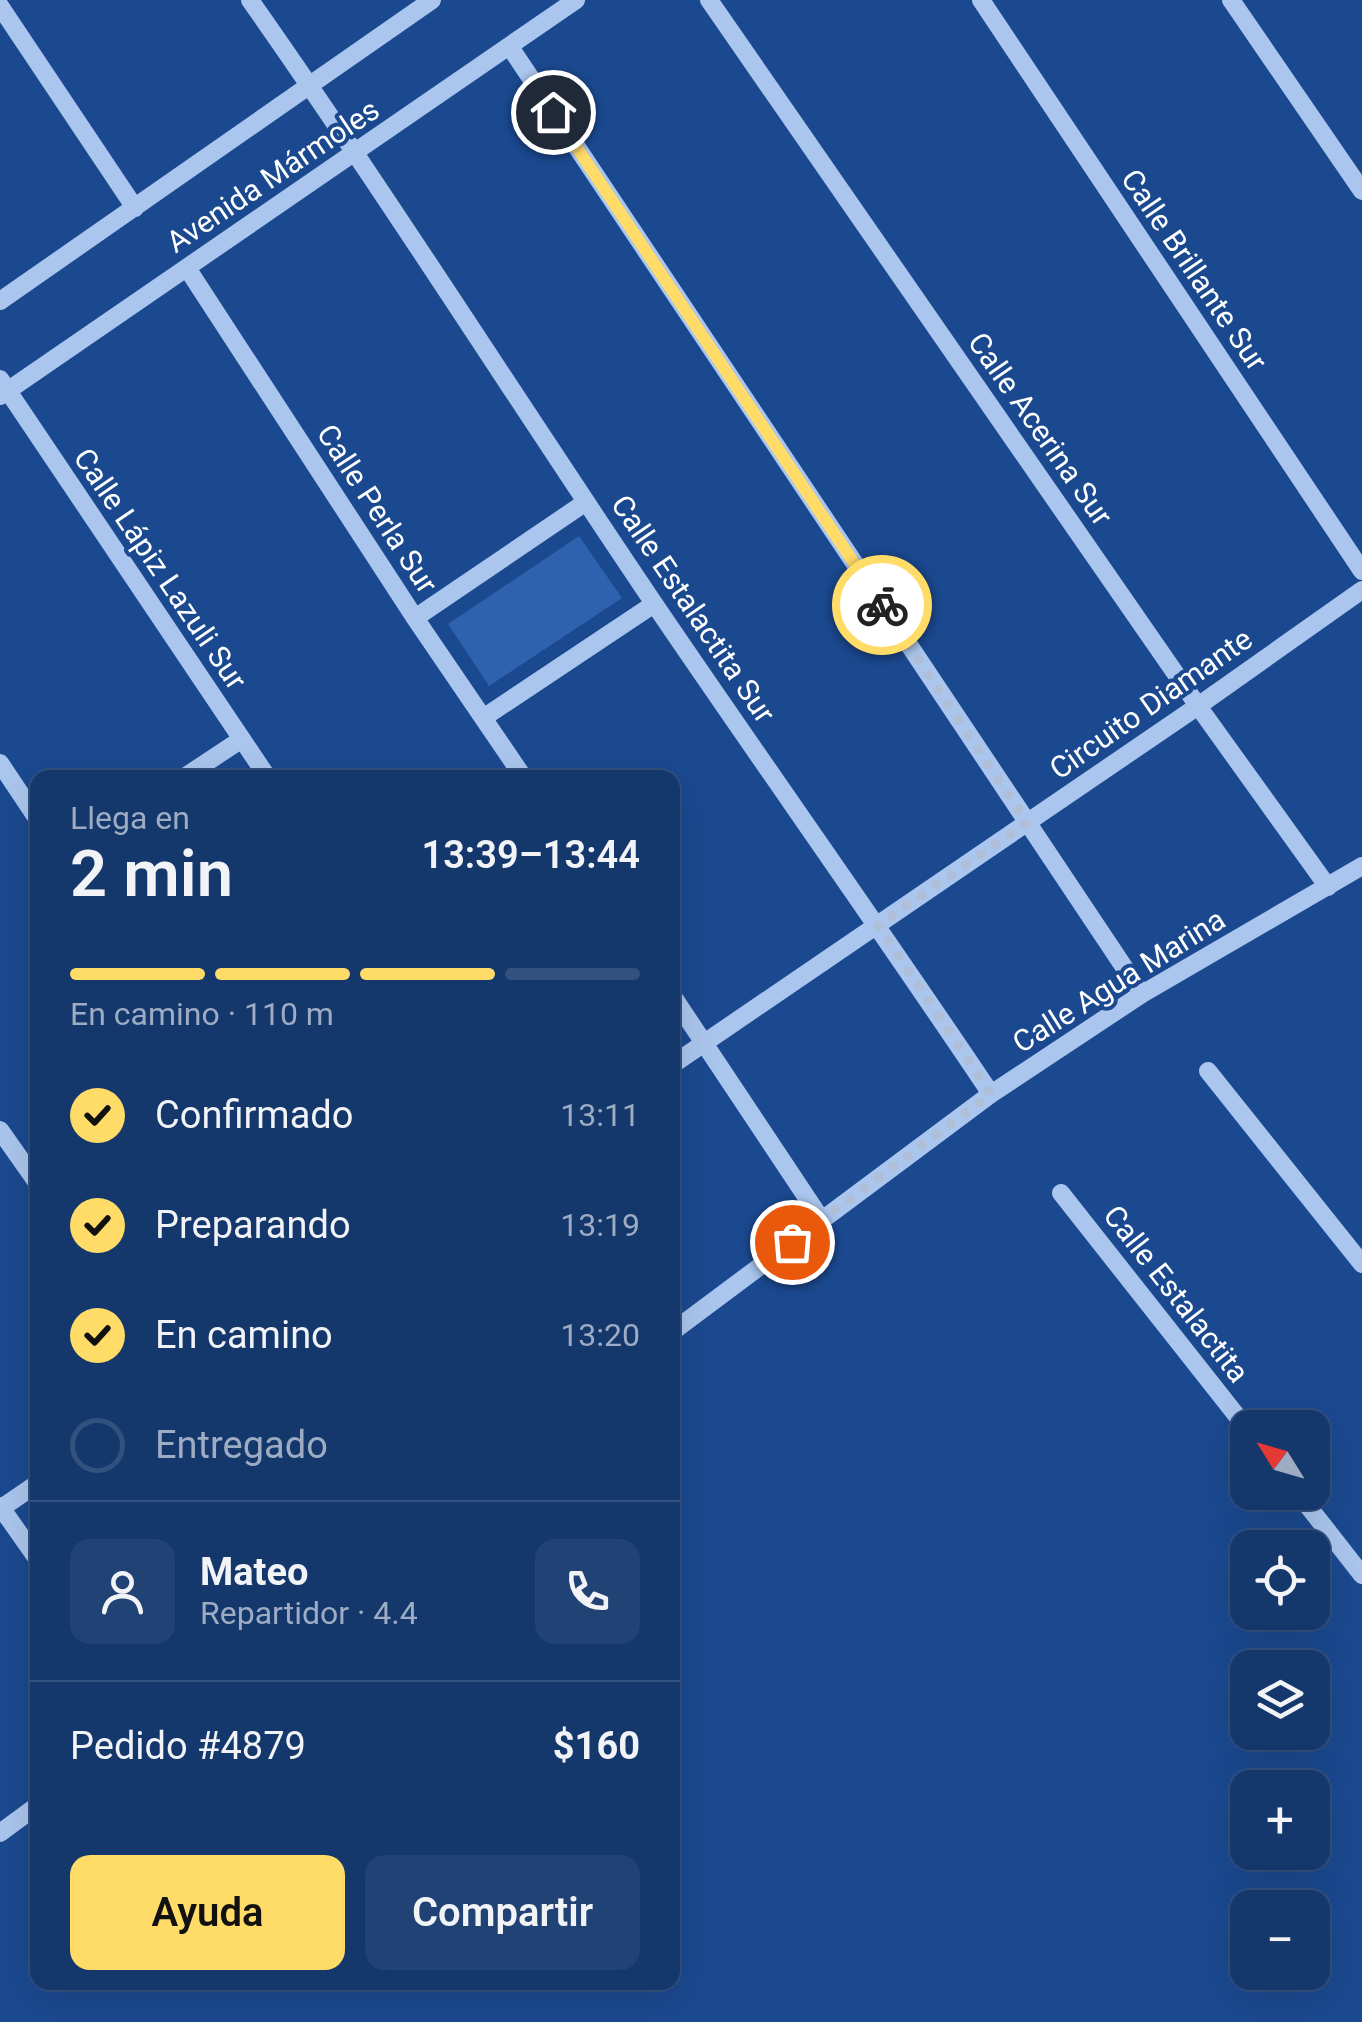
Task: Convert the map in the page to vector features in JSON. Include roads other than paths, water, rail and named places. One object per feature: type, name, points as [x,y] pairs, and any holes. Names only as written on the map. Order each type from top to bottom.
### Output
[{"type":"street","name":"Calle Estalactita Sur","points":[[250,0],[310,84],[654,604],[991,1094]]},
{"type":"street","name":"Avenida Mármoles","points":[[0,301],[432,0]]},
{"type":"street","name":"Avenida Mármoles","points":[[2,389],[187,268],[576,0]]},
{"type":"street","name":"Calle Acerina Sur","points":[[710,0],[1198,706],[1328,887]]},
{"type":"street","name":"Calle Brillante Sur","points":[[981,0],[1362,571]]},
{"type":"street","points":[[1231,0],[1362,191]]},
{"type":"street","points":[[0,6],[135,208]]},
{"type":"street","points":[[510,47],[1142,994]]},
{"type":"street","name":"Calle Perla Sur","points":[[187,268],[414,618],[519,770]]},
{"type":"street","name":"Calle Lápiz Lazuli Sur","points":[[2,389],[263,770]]},
{"type":"street","points":[[414,618],[586,502]]},
{"type":"street","name":"Circuito Diamante","points":[[680,1060],[1362,590]]},
{"type":"street","points":[[484,718],[654,604]]},
{"type":"street","points":[[195,770],[242,739]]},
{"type":"street","points":[[0,763],[30,808]]},
{"type":"street","name":"Calle Agua Marina","points":[[680,1326],[991,1094],[1142,994],[1362,866]]},
{"type":"street","points":[[680,1007],[822,1220]]},
{"type":"street","points":[[1208,1072],[1362,1264]]},
{"type":"street","points":[[0,1130],[30,1173]]},
{"type":"street","name":"Calle Estalactita","points":[[1060,1192],[1232,1410]]},
{"type":"street","points":[[30,1487],[0,1507],[30,1549]]},
{"type":"street","points":[[1311,1510],[1362,1575]]},
{"type":"street","points":[[0,1834],[30,1812]]}]
